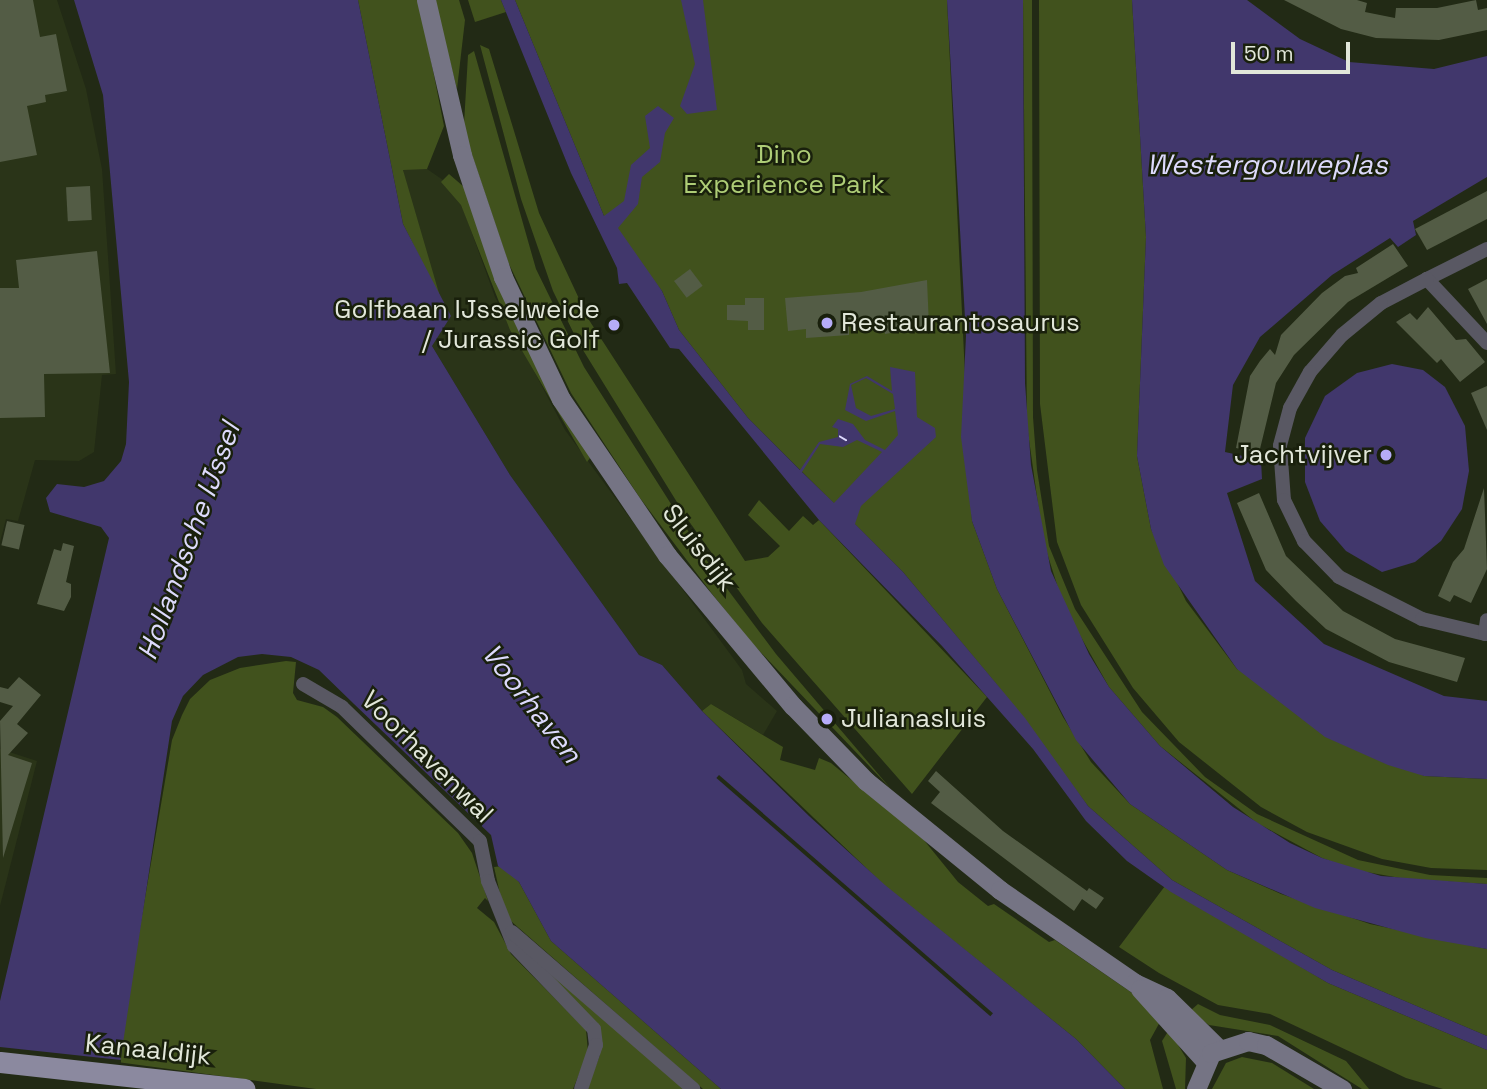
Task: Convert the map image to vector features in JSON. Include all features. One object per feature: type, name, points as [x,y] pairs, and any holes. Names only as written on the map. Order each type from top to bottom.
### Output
[{"type":"main road","name":"Kanaaldijk","points":[[0,1062],[245,1089]]},
{"type":"street","name":"Sluisdijk","points":[[426,0],[462,155],[503,277],[561,399],[667,555],[793,706],[866,781],[1000,890],[1135,983],[1212,1054]]},
{"type":"street","points":[[1486,630],[1422,619],[1339,576],[1304,541],[1284,500],[1280,446],[1290,408],[1310,372],[1342,335],[1381,303],[1487,249]]},
{"type":"street","points":[[1427,279],[1446,304],[1487,343]]},
{"type":"street","name":"Voorhavenwal","points":[[303,684],[342,707],[480,841],[503,925],[522,956],[594,1029],[596,1045],[581,1089]]},
{"type":"street","points":[[503,925],[693,1089]]},
{"type":"street","points":[[1196,1089],[1212,1054],[1256,1042],[1329,1085],[1342,1089]]},
{"type":"shaded area","points":[[0,0],[57,0],[86,89],[102,169],[116,374],[102,375],[94,452],[79,461],[35,460],[18,521],[6,519],[0,542]]},
{"type":"shaded area","points":[[403,169],[427,169],[456,189],[495,297],[565,430],[742,670],[746,684],[777,711],[763,735],[711,704],[702,711],[662,665],[639,655],[510,475],[432,346],[433,288],[413,247]]},
{"type":"shaded area","points":[[0,749],[37,761],[0,906]]},
{"type":"green space","points":[[358,0],[419,0],[444,126],[427,169],[403,170],[441,300],[403,224]]},
{"type":"green space","points":[[434,0],[459,0],[465,20],[457,89]]},
{"type":"green space","points":[[468,0],[501,0],[506,12],[475,22]]},
{"type":"green space","name":"Dino Experience Park","points":[[515,0],[947,0],[972,521],[997,589],[1063,717],[1091,762],[1130,804],[1227,870],[1281,894],[1370,924],[1487,949],[1487,1036],[1332,970],[1172,880],[1088,806],[998,686],[903,572],[748,418],[679,330],[662,291],[604,216]]},
{"type":"green space","points":[[1023,0],[1032,0],[1033,417],[1037,470],[1049,546],[1075,609],[1142,712],[1205,777],[1257,814],[1358,860],[1430,875],[1487,878],[1487,884],[1406,879],[1355,870],[1322,858],[1257,823],[1160,746],[1109,687],[1064,607],[1043,540],[1027,425]]},
{"type":"green space","points":[[1039,0],[1132,0],[1146,237],[1137,456],[1151,529],[1186,601],[1237,669],[1424,776],[1487,779],[1487,870],[1431,868],[1382,859],[1307,832],[1261,807],[1179,742],[1133,688],[1081,605],[1057,542],[1040,404]]},
{"type":"green space","points":[[480,45],[489,49],[539,213],[589,320],[745,561],[768,557],[780,546],[748,515],[759,500],[789,531],[803,516],[813,525],[819,520],[987,697],[912,794],[762,623],[688,520],[578,342],[553,291],[521,199]]},
{"type":"green space","points":[[474,51],[536,269],[584,367],[713,570],[776,654],[891,789],[751,642],[713,595],[640,498],[571,393],[508,262],[467,140],[464,124],[468,55]]},
{"type":"green space","points":[[449,174],[464,187],[590,458],[587,462],[510,330],[461,205],[441,182]]},
{"type":"green space","points":[[296,662],[293,693],[297,700],[323,707],[337,717],[458,833],[472,853],[488,901],[485,898],[477,908],[494,922],[511,954],[586,1030],[588,1052],[573,1089],[316,1089],[117,1062],[172,740],[182,715],[190,699],[210,680],[240,668]]},
{"type":"green space","points":[[711,704],[783,747],[780,760],[815,770],[819,758],[831,763],[923,839],[958,882],[988,906],[994,904],[1049,942],[1055,940],[1135,995],[1161,1020],[1150,1040],[1163,1089],[1125,1089],[1076,1039],[884,885],[702,711]]},
{"type":"green space","points":[[503,866],[519,882],[551,941],[721,1089],[703,1089],[505,916],[494,867]]},
{"type":"green space","points":[[1165,886],[1328,983],[1487,1050],[1487,1089],[1443,1089],[1406,1078],[1270,1014],[1218,1005],[1159,973],[1119,947]]},
{"type":"green space","points":[[520,946],[685,1089],[587,1089],[600,1055],[598,1024]]},
{"type":"green space","points":[[1198,1004],[1220,1015],[1270,1025],[1346,1061],[1369,1089],[1362,1089],[1278,1036],[1209,1025],[1190,1011]]},
{"type":"green space","points":[[1169,1030],[1186,1058],[1185,1089],[1176,1089],[1162,1041]]},
{"type":"green space","points":[[1242,1057],[1272,1063],[1314,1089],[1212,1089],[1226,1063]]},
{"type":"water","points":[[74,0],[358,0],[403,224],[451,316],[432,346],[510,475],[639,655],[662,665],[702,711],[809,816],[885,885],[1076,1039],[1125,1089],[721,1089],[551,941],[519,882],[498,866],[491,835],[319,670],[291,657],[262,654],[238,657],[203,675],[183,696],[172,721],[116,1089],[0,1089],[0,1001],[109,538],[101,527],[50,512],[46,498],[57,484],[84,487],[104,481],[121,461],[126,444],[129,382],[103,95]]},
{"type":"water","points":[[501,0],[515,0],[604,216],[624,201],[631,165],[650,148],[645,116],[658,106],[674,118],[665,133],[660,162],[642,177],[638,204],[618,228],[662,291],[679,330],[748,418],[800,470],[819,442],[838,437],[838,429],[832,427],[838,419],[853,424],[865,440],[885,450],[898,435],[895,411],[866,421],[845,410],[850,384],[867,376],[892,391],[890,367],[915,372],[917,417],[935,428],[936,437],[861,506],[855,524],[903,572],[1025,718],[1088,806],[1172,880],[1332,970],[1487,1036],[1487,1050],[1328,983],[1171,892],[1127,861],[1086,821],[1033,749],[942,646],[819,520],[679,349],[670,348],[627,283],[619,284],[617,268],[571,173]],"holes":[[[866,378],[893,394],[895,409],[871,416],[856,408],[851,385]],[[857,440],[882,452],[834,503],[802,472],[820,444],[843,447]]]},
{"type":"water","points":[[681,0],[703,0],[717,110],[687,114],[680,106],[695,64]]},
{"type":"water","points":[[947,0],[1023,0],[1025,383],[1031,465],[1051,571],[1089,654],[1109,687],[1160,746],[1233,807],[1290,843],[1322,858],[1381,876],[1487,884],[1487,949],[1425,938],[1315,908],[1227,870],[1130,804],[1076,740],[997,589],[972,521],[961,437],[966,336]]},
{"type":"water","name":"Westergouweplas","points":[[1132,0],[1247,0],[1300,39],[1349,62],[1434,69],[1487,56],[1487,177],[1413,221],[1416,235],[1398,247],[1390,238],[1332,275],[1260,337],[1233,385],[1225,452],[1261,460],[1262,479],[1227,493],[1255,581],[1324,644],[1444,696],[1487,701],[1487,779],[1424,776],[1388,765],[1325,737],[1237,669],[1164,565],[1151,529],[1137,456],[1146,237]]},
{"type":"water","name":"Jachtvijver","points":[[1392,364],[1423,370],[1445,387],[1465,426],[1469,471],[1462,509],[1441,541],[1415,562],[1382,572],[1346,551],[1320,521],[1305,482],[1305,438],[1325,396],[1357,373]]},
{"type":"pier","points":[[719,775],[993,1013],[990,1016],[716,778]]},
{"type":"pier","points":[[0,1047],[121,1060],[120,1089],[0,1089]]},
{"type":"building","points":[[0,0],[33,0],[40,37],[56,34],[67,91],[45,95],[46,102],[27,106],[37,155],[0,162]]},
{"type":"building","points":[[1284,0],[1357,0],[1367,3],[1365,12],[1395,18],[1396,8],[1437,8],[1476,0],[1478,10],[1487,8],[1487,30],[1439,40],[1376,38],[1341,29]]},
{"type":"building","points":[[90,186],[92,220],[68,221],[66,187]]},
{"type":"building","points":[[1487,191],[1487,219],[1427,250],[1415,229]]},
{"type":"building","points":[[1393,244],[1408,266],[1348,302],[1294,355],[1276,383],[1259,453],[1236,448],[1250,376],[1260,361],[1270,349],[1275,355],[1281,335],[1322,293],[1345,276],[1358,273],[1356,268]]},
{"type":"building","points":[[97,251],[110,373],[44,374],[45,417],[0,418],[0,288],[19,288],[16,260]]},
{"type":"building","points":[[690,269],[703,286],[687,298],[674,281]]},
{"type":"building","points":[[1487,279],[1487,324],[1468,289]]},
{"type":"building","points":[[927,280],[929,326],[885,334],[883,323],[849,326],[849,335],[806,338],[806,329],[788,331],[785,298],[861,292]]},
{"type":"building","points":[[745,298],[764,298],[764,330],[748,330],[748,321],[727,320],[727,305],[745,305]]},
{"type":"building","points":[[1428,307],[1456,340],[1466,339],[1485,362],[1460,382],[1441,359],[1437,363],[1396,322],[1410,313],[1417,320]]},
{"type":"building","points":[[1487,386],[1487,430],[1471,393]]},
{"type":"building","points":[[1484,488],[1487,569],[1471,603],[1454,595],[1450,602],[1438,596],[1453,562],[1464,549]]},
{"type":"building","points":[[1259,493],[1286,556],[1343,611],[1395,639],[1465,658],[1457,682],[1389,662],[1326,629],[1296,601],[1266,570],[1237,503]]},
{"type":"building","points":[[7,521],[25,525],[19,549],[1,545]]},
{"type":"building","points":[[63,543],[74,546],[66,582],[71,584],[71,597],[64,611],[37,604],[54,549],[61,551]]},
{"type":"building","points":[[19,677],[41,695],[17,724],[28,733],[8,755],[32,763],[3,858],[0,721],[13,706],[0,702],[0,687],[8,689]]},
{"type":"building","points":[[936,771],[1003,831],[1087,891],[1089,888],[1104,898],[1096,909],[1082,899],[1074,911],[931,803],[940,792],[928,781]]},
{"type":"ferry route","points":[[839,436],[849,442]]},
{"type":"place","name":"Restaurantosaurus","points":[[827,323]]},
{"type":"place","name":"Golfbaan IJsselweide / Jurassic Golf","points":[[614,325]]},
{"type":"place","name":"Jachtvijver","points":[[1386,455]]},
{"type":"place","name":"Julianasluis","points":[[827,719]]},
{"type":"water label","name":"Hollandsche IJssel","points":[[188,541]]},
{"type":"water label","name":"Voorhaven","points":[[532,703]]}]
